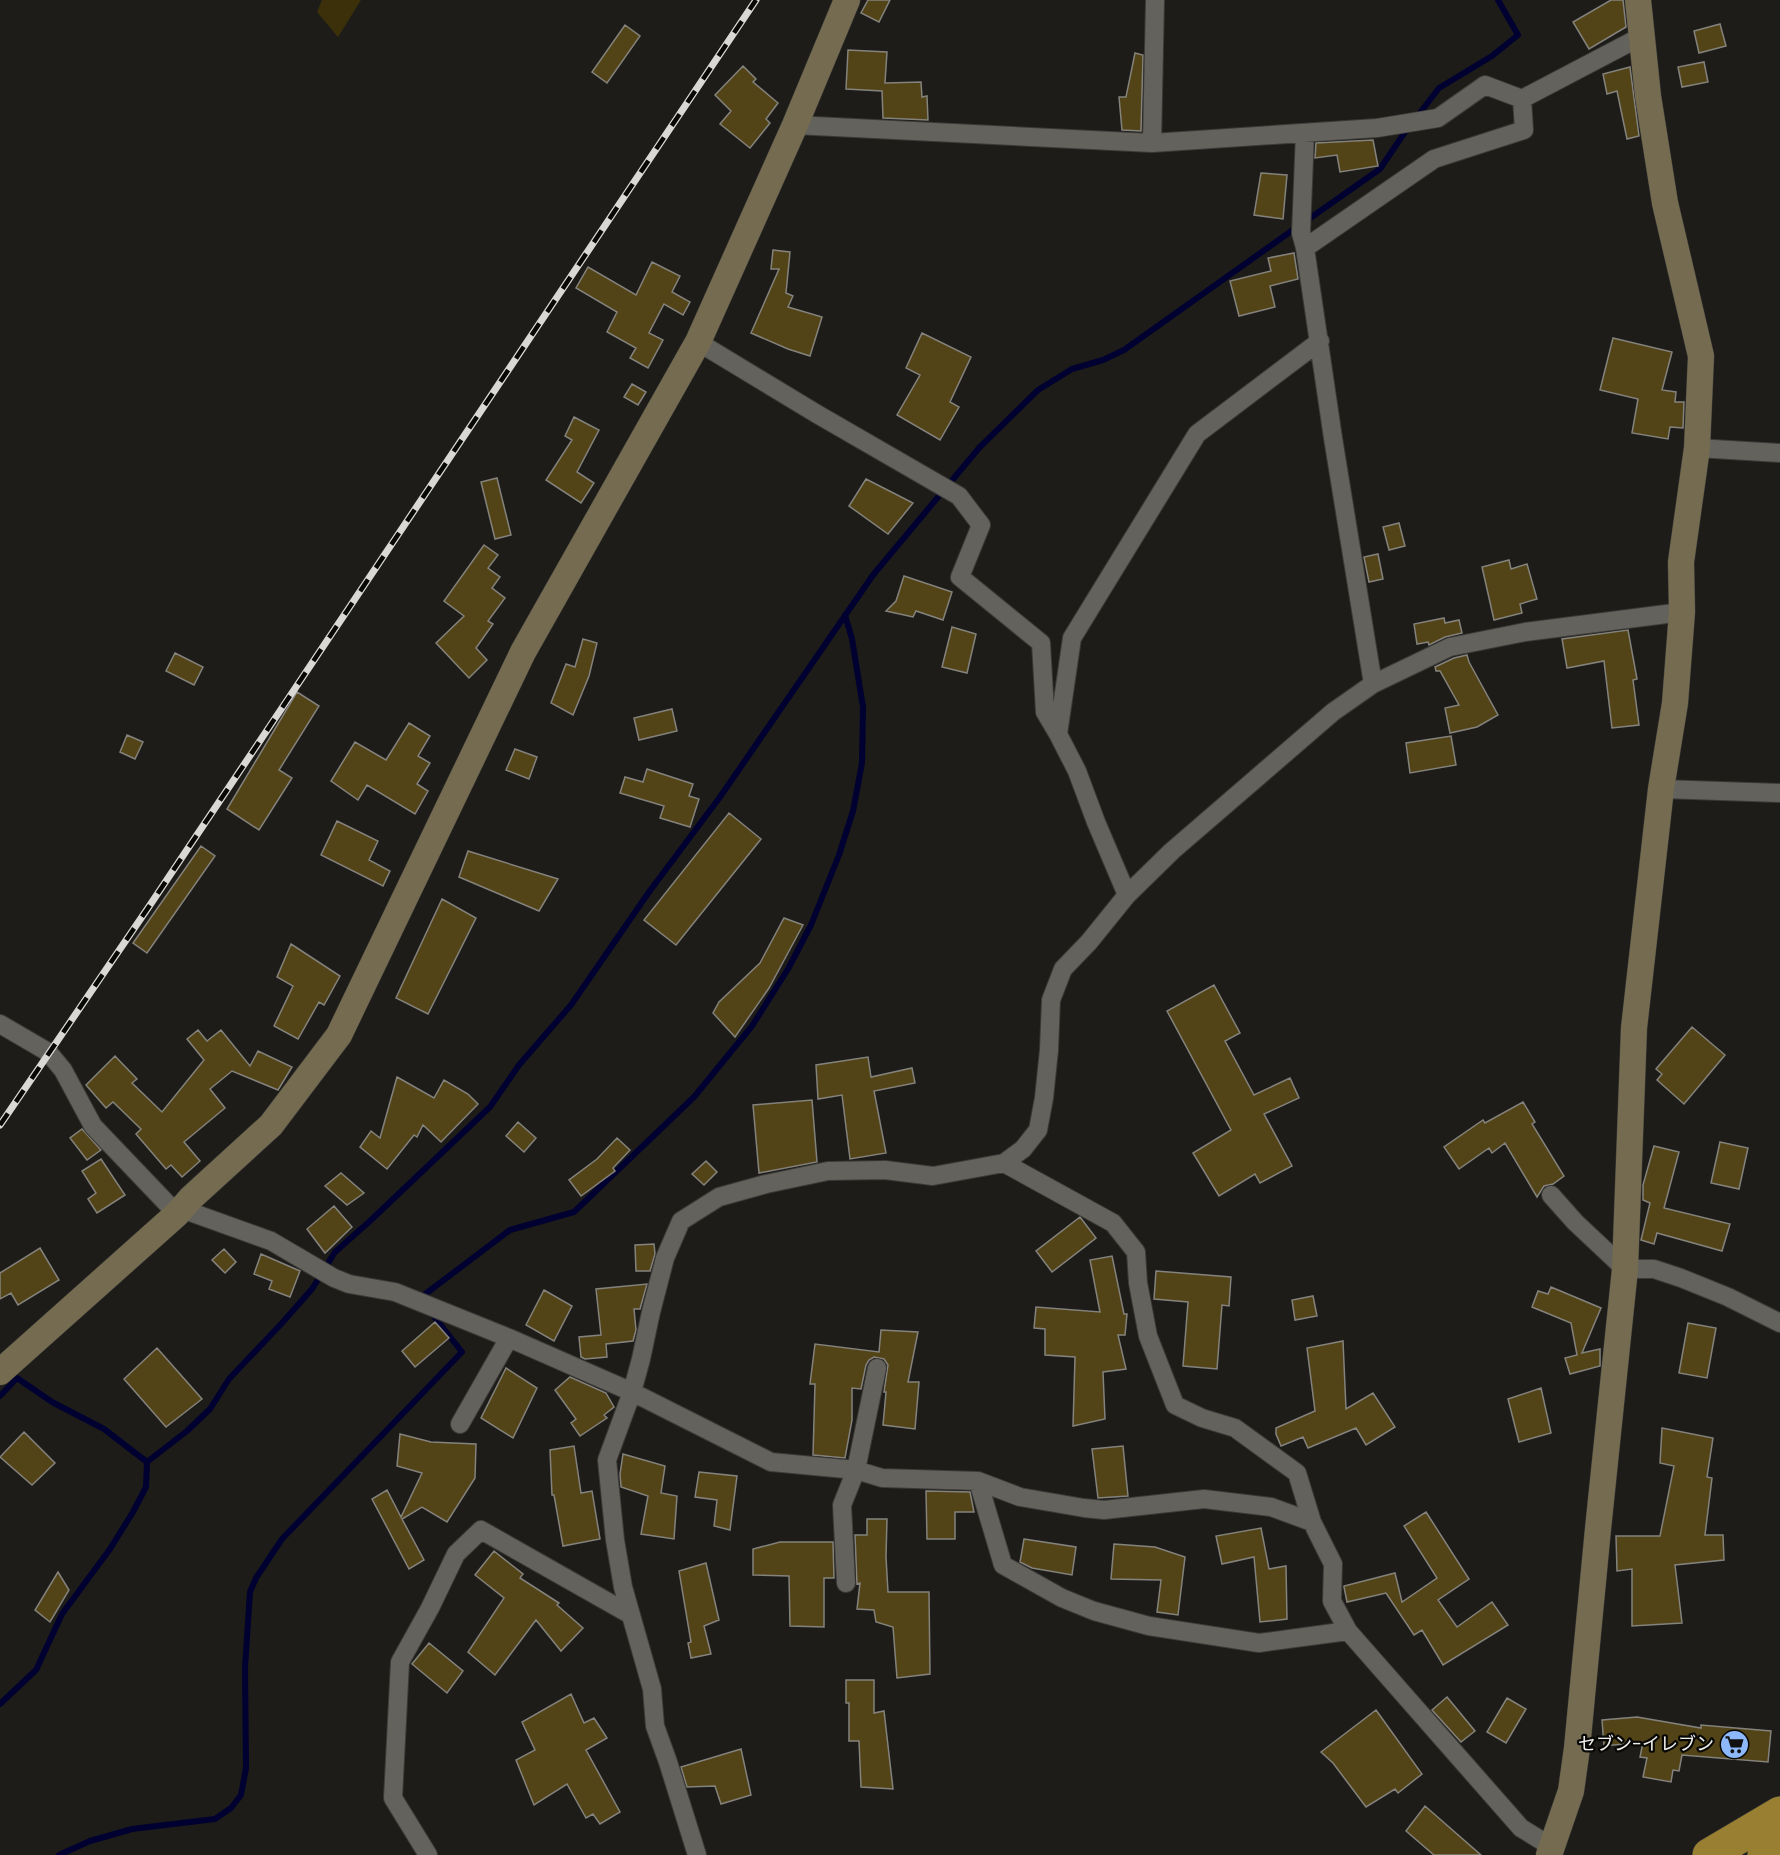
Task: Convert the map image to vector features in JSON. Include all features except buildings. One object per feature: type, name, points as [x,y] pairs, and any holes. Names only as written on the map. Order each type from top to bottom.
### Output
[{"type":"highway","points":[[1709,1855],[1780,1813]]},
{"type":"highway","points":[[1764,1855],[1780,1845]]},
{"type":"street","points":[[0,1372],[271,1125],[339,1035],[523,652],[698,342],[795,125],[847,0]]},
{"type":"street","points":[[1152,143],[1155,0]]},
{"type":"street","points":[[1004,1164],[1113,1223],[1136,1252],[1138,1283],[1148,1336],[1175,1405],[1202,1418],[1234,1428],[1297,1473],[1312,1522],[1333,1563],[1332,1601],[1348,1631],[1521,1828],[1551,1851],[1571,1791],[1577,1748],[1625,1269],[1634,1028],[1661,789],[1675,703],[1682,612],[1681,562],[1697,448],[1701,356],[1665,203],[1648,96],[1638,0]]},
{"type":"street","points":[[795,125],[1152,143],[1391,126],[1438,118],[1485,85],[1522,99],[1642,36]]},
{"type":"street","points":[[1303,241],[1434,159],[1524,130],[1522,99]]},
{"type":"street","points":[[1305,133],[1303,241],[1373,684]]},
{"type":"street","points":[[1059,734],[1072,638],[1197,434],[1320,341]]},
{"type":"street","points":[[698,342],[957,495],[981,525],[960,578],[1041,643],[1045,712],[1059,734],[1077,771],[1127,895]]},
{"type":"street","points":[[1697,448],[1780,453]]},
{"type":"street","points":[[697,1855],[655,1726],[652,1689],[623,1587],[615,1540],[607,1460],[632,1392],[665,1258],[681,1221],[719,1197],[828,1171],[885,1170],[933,1176],[1004,1164],[1023,1149],[1038,1130],[1048,1059],[1051,1000],[1063,969],[1089,942],[1127,895],[1172,851],[1333,712],[1373,684],[1450,647],[1525,632],[1682,612]]},
{"type":"street","points":[[1661,789],[1780,793]]},
{"type":"street","points":[[0,1024],[48,1052],[63,1070],[93,1126],[179,1211],[271,1241],[334,1278],[349,1284],[395,1292],[509,1338],[632,1392],[771,1462],[856,1470],[882,1478],[978,1481],[1020,1497],[1104,1510],[1204,1498],[1271,1507],[1312,1522]]},
{"type":"street","points":[[1551,1195],[1575,1222],[1625,1269],[1654,1269],[1680,1278],[1728,1297],[1780,1323]]},
{"type":"street","points":[[460,1424],[509,1338]]},
{"type":"street","points":[[846,1583],[842,1505],[856,1470],[877,1368]]},
{"type":"street","points":[[978,1481],[1003,1565],[1062,1598],[1094,1611],[1149,1626],[1258,1643],[1348,1631]]},
{"type":"street","points":[[428,1855],[393,1798],[400,1662],[456,1554],[481,1530],[631,1615]]},
{"type":"shaded area","points":[[322,0],[361,0],[338,37],[317,12]]},
{"type":"waterway","points":[[1416,118],[1439,88],[1492,56],[1518,35],[1498,0]]},
{"type":"waterway","points":[[1306,221],[1380,169],[1409,126]]},
{"type":"waterway","points":[[0,1704],[36,1670],[62,1614],[110,1549],[133,1512],[146,1487],[147,1462],[187,1431],[210,1409],[229,1379],[312,1289],[335,1252],[490,1107],[519,1065],[571,1005],[649,892],[720,797],[873,575],[979,448],[1038,390],[1072,369],[1103,360],[1124,350],[1297,227]]},
{"type":"waterway","points":[[420,1298],[510,1230],[574,1212],[694,1097],[752,1026],[788,969],[811,925],[839,855],[853,811],[862,763],[863,707],[852,639],[845,615]]},
{"type":"waterway","points":[[59,1855],[90,1841],[132,1829],[215,1819],[231,1808],[241,1795],[246,1768],[245,1668],[250,1592],[256,1578],[282,1539],[462,1352],[432,1314]]},
{"type":"waterway","points":[[0,1396],[17,1378],[52,1402],[104,1429],[147,1462]]},
{"type":"railway","points":[[0,1125],[148,908],[756,0]]},
{"type":"place","name":"セブン-イレブン","points":[[1735,1744]]}]
